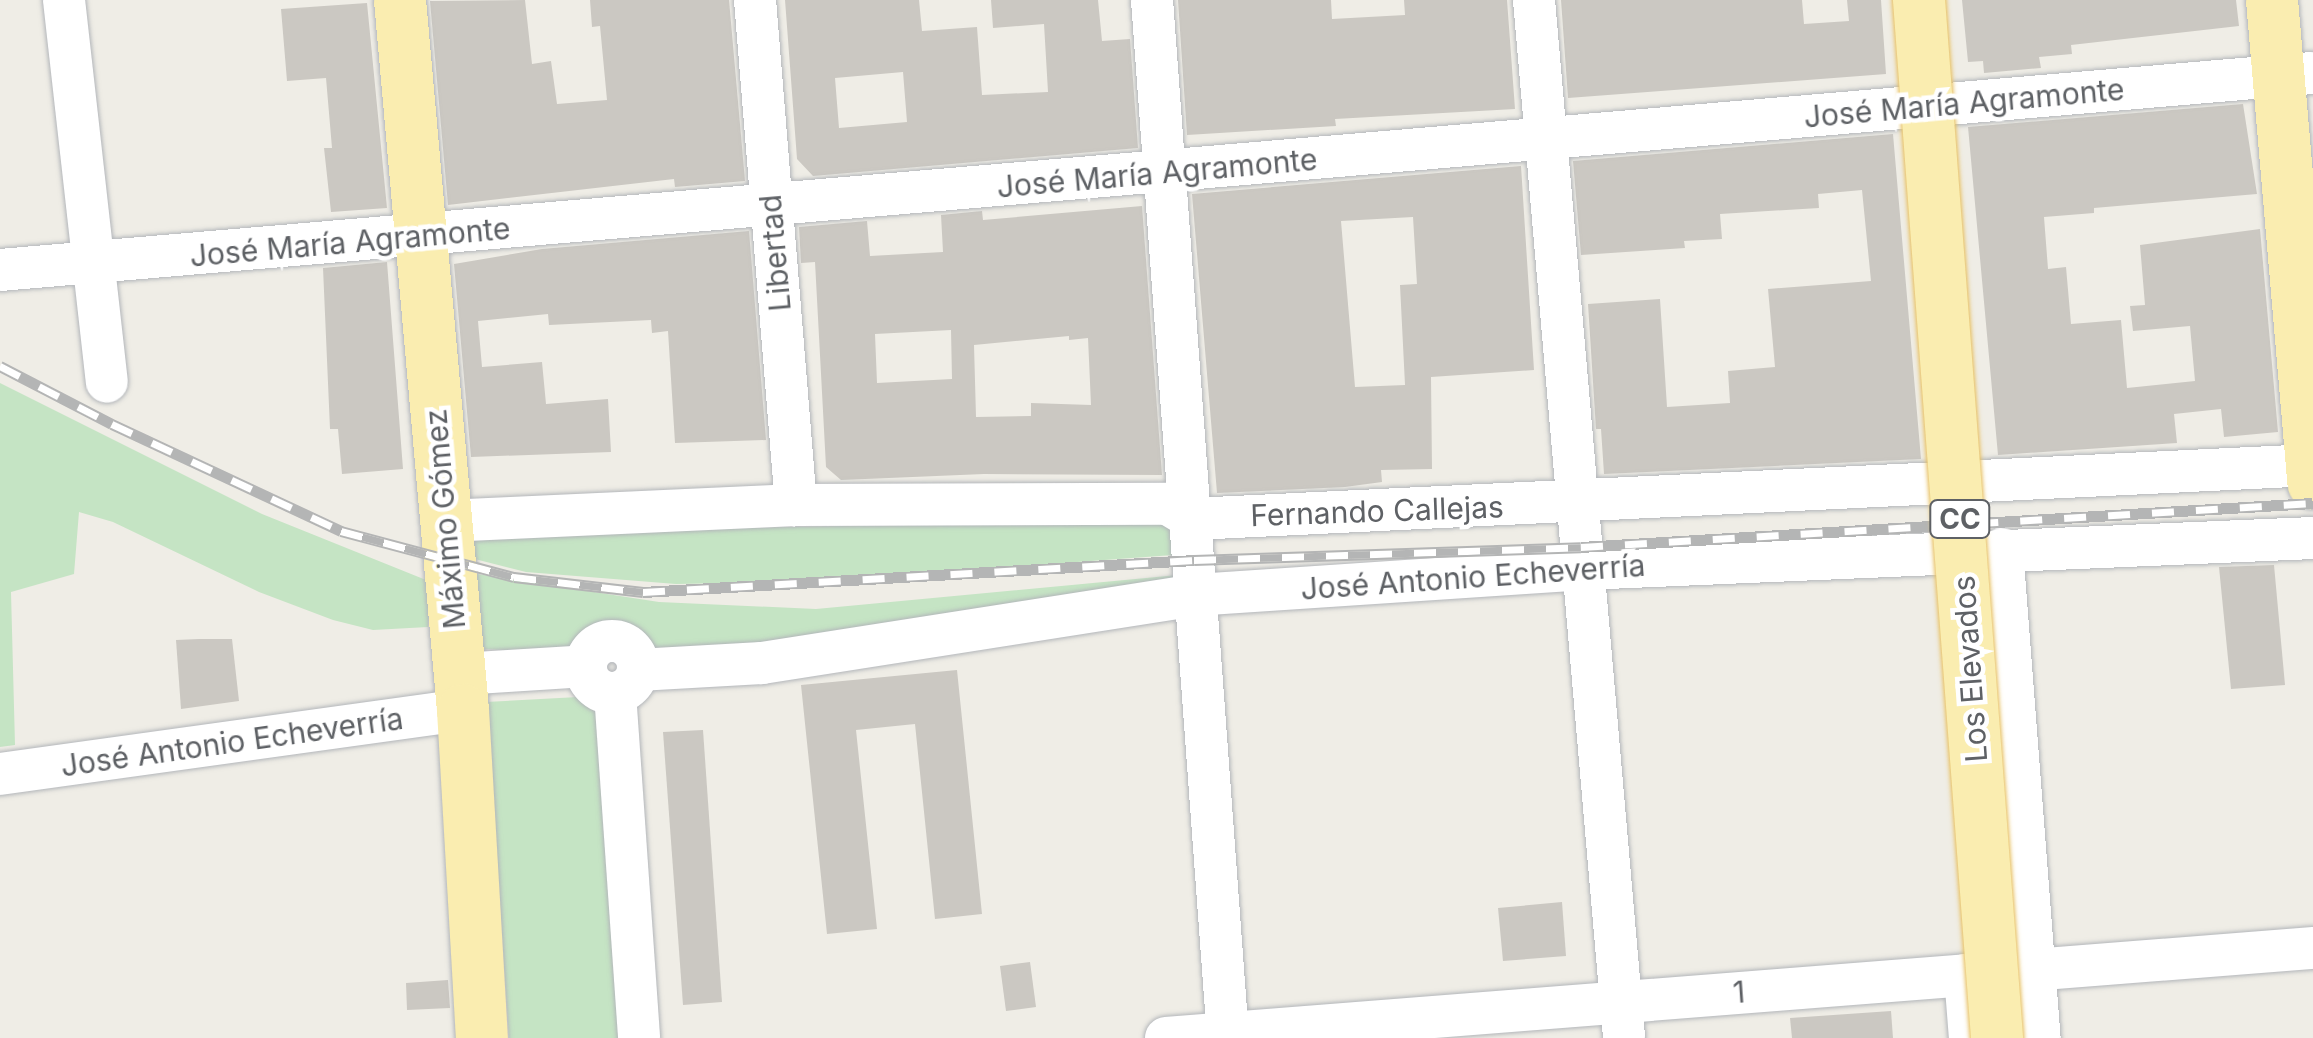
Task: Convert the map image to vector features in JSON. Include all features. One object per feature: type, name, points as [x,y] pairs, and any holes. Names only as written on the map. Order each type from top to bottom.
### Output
[{"type":"main road","name":"Máximo Gómez","points":[[400,0],[462,692],[482,1038]]},
{"type":"main road","name":"Los Elevados","points":[[1919,0],[1998,1038]]},
{"type":"main road","points":[[2272,0],[2296,74],[2313,483]]},
{"type":"street","points":[[64,0],[107,382]]},
{"type":"street","name":"Libertad","points":[[755,0],[796,505]]},
{"type":"street","points":[[1152,0],[1193,520],[1227,1035]]},
{"type":"street","points":[[1534,0],[1623,1019]]},
{"type":"street","points":[[1894,0],[1934,484]]},
{"type":"street","name":"José María Agramonte","points":[[0,270],[2296,74]]},
{"type":"street","name":"Fernando Callejas","points":[[445,521],[796,505],[1168,504],[1193,520],[2312,465]]},
{"type":"street","name":"José Antonio Echeverría","points":[[0,774],[462,692],[762,662],[1195,595],[1583,568],[2313,538]]},
{"type":"street","points":[[2002,548],[2040,1038]]},
{"type":"street","points":[[613,676],[639,1038]]},
{"type":"street","name":"1","points":[[1166,1038],[1623,1019],[1964,974],[2313,948]]},
{"type":"street","points":[[1964,974],[1970,1038]]},
{"type":"green space","points":[[0,383],[262,514],[431,582],[428,627],[373,630],[333,620],[259,592],[113,522],[79,512],[74,574],[11,592],[15,745],[0,747]]},
{"type":"green space","points":[[1165,520],[1174,525],[1173,555],[802,582],[676,584],[526,572],[463,556],[475,533]]},
{"type":"green space","points":[[477,574],[659,602],[816,609],[1178,575],[1179,585],[882,635],[654,655],[626,631],[586,633],[562,653],[483,649]]},
{"type":"green space","points":[[597,696],[626,1038],[509,1038],[486,702]]},
{"type":"building","points":[[525,0],[532,64],[551,61],[557,104],[607,100],[600,26],[592,27],[590,0],[729,0],[745,181],[675,187],[674,179],[448,205],[430,1]]},
{"type":"building","points":[[785,0],[919,0],[922,31],[977,27],[982,95],[1048,92],[1044,24],[993,28],[991,0],[1098,0],[1102,41],[1130,39],[1138,148],[813,176],[797,159]],"holes":[[[903,72],[907,122],[839,128],[835,78]]]},
{"type":"building","points":[[1178,0],[1331,0],[1332,19],[1405,15],[1404,0],[1507,0],[1515,109],[1335,119],[1336,126],[1187,135]]},
{"type":"building","points":[[1561,0],[1802,0],[1804,24],[1849,21],[1847,0],[1881,0],[1886,74],[1568,98]]},
{"type":"building","points":[[1962,0],[2236,0],[2239,26],[2071,45],[2072,54],[2039,57],[2041,68],[1984,73],[1983,61],[1968,62]]},
{"type":"building","points":[[367,3],[387,208],[331,212],[324,148],[332,148],[326,78],[287,81],[281,9]]},
{"type":"building","points":[[2243,104],[2257,194],[2094,208],[2094,213],[2044,217],[2048,269],[2066,267],[2071,324],[2121,320],[2127,388],[2195,381],[2190,326],[2133,331],[2130,306],[2145,305],[2140,245],[2260,229],[2278,432],[2224,437],[2221,409],[2174,414],[2177,443],[1998,455],[1968,127]]},
{"type":"building","points":[[1893,134],[1921,459],[1604,474],[1601,429],[1596,429],[1588,304],[1660,299],[1667,407],[1730,403],[1728,371],[1775,367],[1768,289],[1871,281],[1862,190],[1818,194],[1819,208],[1720,214],[1722,239],[1684,241],[1685,248],[1581,255],[1573,161]]},
{"type":"building","points":[[1521,166],[1534,370],[1431,377],[1432,469],[1381,470],[1382,482],[1345,487],[1217,493],[1192,194]],"holes":[[[1413,217],[1417,284],[1400,285],[1405,385],[1355,387],[1341,221]]]},
{"type":"building","points":[[1142,206],[1162,475],[984,474],[841,480],[826,467],[815,262],[801,263],[799,227],[867,221],[870,256],[943,252],[941,215],[982,211],[983,220]],"holes":[[[951,330],[952,379],[877,383],[875,334]],[[1069,336],[1069,340],[1088,338],[1091,405],[1031,403],[1031,416],[976,417],[974,345]]]},
{"type":"building","points":[[749,231],[766,440],[675,443],[668,331],[652,333],[651,320],[549,325],[548,314],[478,321],[482,367],[542,362],[546,404],[608,399],[611,452],[471,457],[454,264],[542,249]]},
{"type":"building","points":[[387,262],[403,469],[342,474],[338,429],[330,429],[323,268]]},
{"type":"building","points":[[2274,565],[2285,685],[2231,689],[2219,567]]},
{"type":"building","points":[[232,639],[239,701],[181,709],[176,640]]},
{"type":"building","points":[[957,670],[982,914],[935,919],[915,724],[856,730],[877,929],[827,934],[801,685]]},
{"type":"building","points":[[703,730],[722,1002],[683,1005],[663,732]]},
{"type":"building","points":[[1562,902],[1566,956],[1503,961],[1498,908]]},
{"type":"building","points":[[1030,962],[1036,1007],[1006,1011],[1000,966]]},
{"type":"building","points":[[448,980],[450,1008],[407,1010],[406,983]]},
{"type":"building","points":[[1891,1011],[1893,1038],[1792,1038],[1790,1018]]},
{"type":"railway","points":[[0,366],[112,424],[341,531],[514,577],[643,592],[1194,560],[1581,547],[2313,503]]}]
